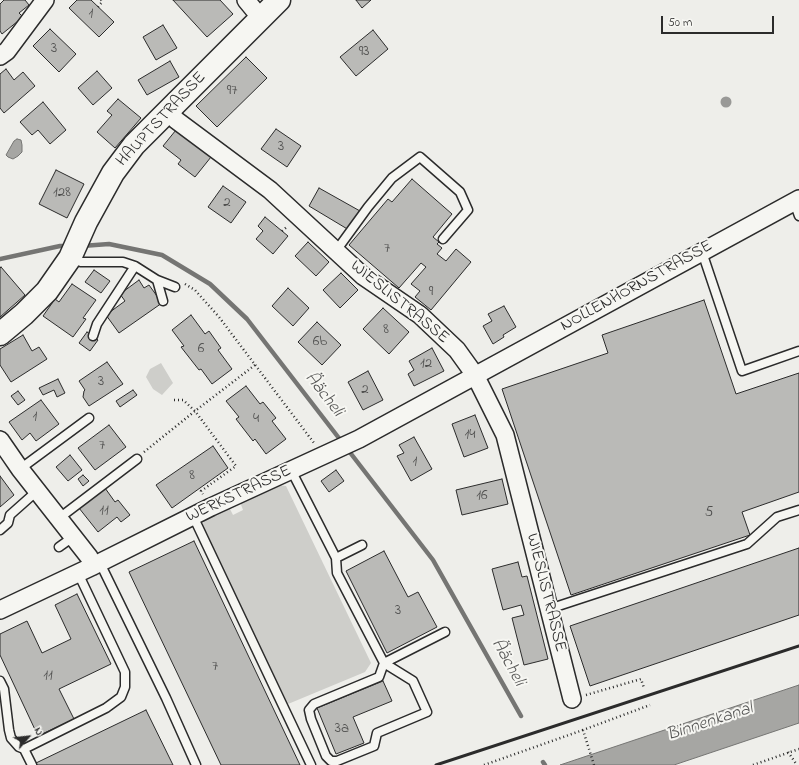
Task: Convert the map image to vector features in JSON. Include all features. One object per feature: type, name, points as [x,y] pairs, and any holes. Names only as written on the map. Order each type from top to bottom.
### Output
[{"type":"main road","name":"HAUPTSTRASSE","points":[[0,334],[24,314],[47,291],[70,258],[86,222],[118,168],[134,145],[279,0]]},
{"type":"street","points":[[0,56],[7,51],[44,0]]},
{"type":"street","points":[[246,0],[260,18]]},
{"type":"street","name":"WIESLISTRASSE","points":[[168,110],[176,120],[270,190],[363,276],[420,315],[457,350],[475,375],[505,435],[572,699]]},
{"type":"street","name":"NOLLENHORNSTRASSE","points":[[475,375],[702,252],[797,205]]},
{"type":"street","name":"WERKSTRASSE","points":[[0,610],[291,470],[322,450],[359,439],[475,375]]},
{"type":"street","points":[[1,446],[89,557],[90,567]]},
{"type":"lane","points":[[336,251],[368,207],[392,178],[420,157],[460,192],[468,210],[443,239]]},
{"type":"lane","points":[[702,252],[742,371],[799,351]]},
{"type":"lane","points":[[70,258],[81,262],[123,262],[135,266],[157,280],[175,287]]},
{"type":"lane","points":[[93,336],[97,324],[135,266]]},
{"type":"lane","points":[[157,280],[163,301]]},
{"type":"lane","points":[[20,469],[89,418]]},
{"type":"lane","points":[[58,519],[137,459]]},
{"type":"lane","points":[[291,470],[336,558],[337,573],[384,663],[413,681],[427,712],[377,733],[374,746],[337,761],[331,761],[326,756],[311,719],[309,710],[314,704],[379,677],[384,663],[445,632]]},
{"type":"lane","points":[[0,530],[8,523],[10,515],[37,491]]},
{"type":"lane","points":[[549,609],[747,544],[777,517],[799,510]]},
{"type":"lane","points":[[193,516],[311,765]]},
{"type":"lane","points":[[59,547],[73,537]]},
{"type":"lane","points":[[336,558],[362,545]]},
{"type":"lane","points":[[24,749],[106,708],[121,697],[125,687],[125,672],[90,567]]},
{"type":"lane","points":[[90,567],[166,698],[196,765]]},
{"type":"lane","points":[[0,681],[4,689],[11,738],[19,747],[24,749],[32,765]]},
{"type":"path","points":[[98,7],[102,2],[101,0]]},
{"type":"path","points":[[175,287],[183,282],[195,290],[219,317],[322,450]]},
{"type":"path","points":[[137,459],[195,411],[256,365]]},
{"type":"path","points":[[174,400],[183,400],[195,411],[236,466],[201,491],[204,495]]},
{"type":"path","points":[[572,699],[641,679],[644,688]]},
{"type":"path","points":[[484,765],[650,705]]},
{"type":"path","points":[[583,730],[594,765]]},
{"type":"path","points":[[752,765],[799,749]]},
{"type":"path","points":[[788,752],[797,765]]},
{"type":"shaded area","points":[[161,363],[173,383],[162,395],[153,389],[146,377],[150,369]]},
{"type":"shaded area","points":[[276,485],[286,486],[371,663],[365,672],[288,704],[202,526],[205,519],[229,507],[233,515],[243,510],[240,502]]},
{"type":"water","points":[[17,139],[21,140],[22,152],[13,159],[6,155],[14,141]]},
{"type":"water","name":"Binnenkanal","points":[[799,685],[799,723],[674,765],[560,765]]},
{"type":"building","points":[[4,0],[25,0],[29,5],[19,13],[23,17],[2,34],[0,31],[0,4]]},
{"type":"building","points":[[77,0],[91,0],[114,22],[99,37],[69,8]]},
{"type":"building","points":[[173,0],[220,0],[233,14],[207,37]]},
{"type":"building","points":[[356,0],[371,0],[362,8]]},
{"type":"building","points":[[163,25],[177,48],[156,60],[143,37]]},
{"type":"building","points":[[50,29],[76,54],[59,72],[33,46]]},
{"type":"building","points":[[373,30],[388,49],[356,76],[340,57]]},
{"type":"building","points":[[246,57],[267,78],[217,127],[196,106]]},
{"type":"building","points":[[170,61],[179,77],[147,95],[138,80]]},
{"type":"building","points":[[6,69],[14,80],[23,72],[35,86],[4,113],[0,108],[0,74]]},
{"type":"building","points":[[97,71],[112,88],[93,105],[78,88]]},
{"type":"building","points":[[118,99],[141,118],[115,148],[97,132],[112,115],[107,111]]},
{"type":"building","points":[[43,102],[66,130],[50,144],[38,130],[32,135],[20,122]]},
{"type":"building","points":[[276,129],[301,146],[287,167],[261,149]]},
{"type":"building","points":[[176,130],[211,157],[195,177],[178,164],[181,160],[163,146]]},
{"type":"building","points":[[56,170],[84,184],[67,218],[39,204]]},
{"type":"building","points":[[412,179],[452,214],[433,237],[439,242],[437,244],[442,248],[437,254],[446,261],[456,249],[471,262],[431,310],[415,297],[420,291],[411,284],[426,267],[421,263],[399,288],[349,245],[388,199],[392,202]]},
{"type":"building","points":[[223,186],[246,202],[231,223],[208,207]]},
{"type":"building","points":[[319,188],[360,211],[349,230],[309,206]]},
{"type":"building","points":[[265,217],[288,236],[273,254],[256,239],[263,231],[258,226]]},
{"type":"building","points":[[308,242],[329,262],[316,276],[295,256]]},
{"type":"building","points":[[1,267],[25,295],[0,317],[0,268]]},
{"type":"building","points":[[94,270],[110,281],[101,293],[85,282]]},
{"type":"building","points":[[341,273],[358,290],[340,308],[323,290]]},
{"type":"building","points":[[139,280],[144,288],[149,285],[162,303],[119,333],[106,315],[125,301],[120,294]]},
{"type":"building","points":[[72,284],[96,300],[83,318],[86,319],[73,337],[43,316],[55,299],[59,302]]},
{"type":"building","points":[[288,288],[309,308],[293,326],[272,306]]},
{"type":"building","points":[[704,300],[736,394],[799,373],[799,492],[742,512],[750,535],[571,595],[502,389],[608,353],[602,335]]},
{"type":"building","points":[[504,306],[516,327],[503,335],[504,337],[493,344],[483,326],[492,321],[488,314]]},
{"type":"building","points":[[383,308],[409,332],[389,354],[363,329]]},
{"type":"building","points":[[191,315],[205,334],[209,331],[221,348],[218,350],[232,369],[212,384],[201,369],[199,370],[181,347],[184,346],[172,330]]},
{"type":"building","points":[[317,322],[341,345],[322,365],[298,342]]},
{"type":"building","points":[[87,332],[98,340],[90,351],[79,343]]},
{"type":"building","points":[[23,335],[32,351],[39,347],[47,359],[11,382],[0,365],[0,349]]},
{"type":"building","points":[[432,348],[444,371],[414,386],[408,374],[414,370],[409,361]]},
{"type":"building","points":[[107,362],[123,384],[89,406],[83,397],[85,390],[79,381]]},
{"type":"building","points":[[368,371],[383,400],[363,410],[348,382]]},
{"type":"building","points":[[58,379],[65,393],[57,397],[54,390],[43,395],[39,388]]},
{"type":"building","points":[[246,386],[260,404],[263,402],[276,418],[272,421],[286,439],[266,454],[255,439],[253,441],[236,419],[239,417],[226,401]]},
{"type":"building","points":[[133,390],[137,395],[120,407],[116,401]]},
{"type":"building","points":[[18,391],[25,400],[18,405],[11,396]]},
{"type":"building","points":[[41,400],[59,424],[36,441],[30,433],[22,440],[9,422]]},
{"type":"building","points":[[475,415],[488,448],[464,457],[452,424]]},
{"type":"building","points":[[109,425],[126,447],[95,470],[78,448]]},
{"type":"building","points":[[414,437],[432,469],[411,481],[397,456],[404,453],[399,445]]},
{"type":"building","points":[[213,446],[228,468],[172,508],[156,485]]},
{"type":"building","points":[[70,455],[82,470],[68,481],[56,467]]},
{"type":"building","points":[[336,470],[344,481],[329,492],[321,481]]},
{"type":"building","points":[[83,475],[89,481],[83,486],[78,479]]},
{"type":"building","points":[[0,476],[14,495],[0,507]]},
{"type":"building","points":[[502,479],[508,504],[462,515],[456,490]]},
{"type":"building","points":[[105,488],[115,502],[118,500],[130,515],[121,522],[117,517],[98,532],[79,508]]},
{"type":"building","points":[[194,541],[300,765],[221,765],[129,572]]},
{"type":"building","points":[[799,548],[799,615],[590,686],[570,626]]},
{"type":"building","points":[[384,551],[408,597],[418,592],[437,627],[387,653],[346,571]]},
{"type":"building","points":[[518,562],[522,577],[527,576],[548,659],[524,665],[512,618],[524,615],[521,605],[503,610],[492,569]]},
{"type":"building","points":[[77,594],[111,664],[59,689],[74,719],[38,736],[0,655],[0,634],[27,621],[42,653],[71,639],[55,605]]},
{"type":"building","points":[[383,681],[392,701],[353,717],[364,743],[336,754],[317,708]]},
{"type":"building","points":[[146,710],[173,765],[37,765],[36,763]]},
{"type":"waterway","name":"Äächeli","points":[[82,246],[109,244],[162,255],[210,284],[247,319],[433,560],[521,716]]},
{"type":"waterway","name":"Äächeli","points":[[0,259],[60,246],[69,246]]},
{"type":"railway","points":[[436,765],[799,646]]}]
